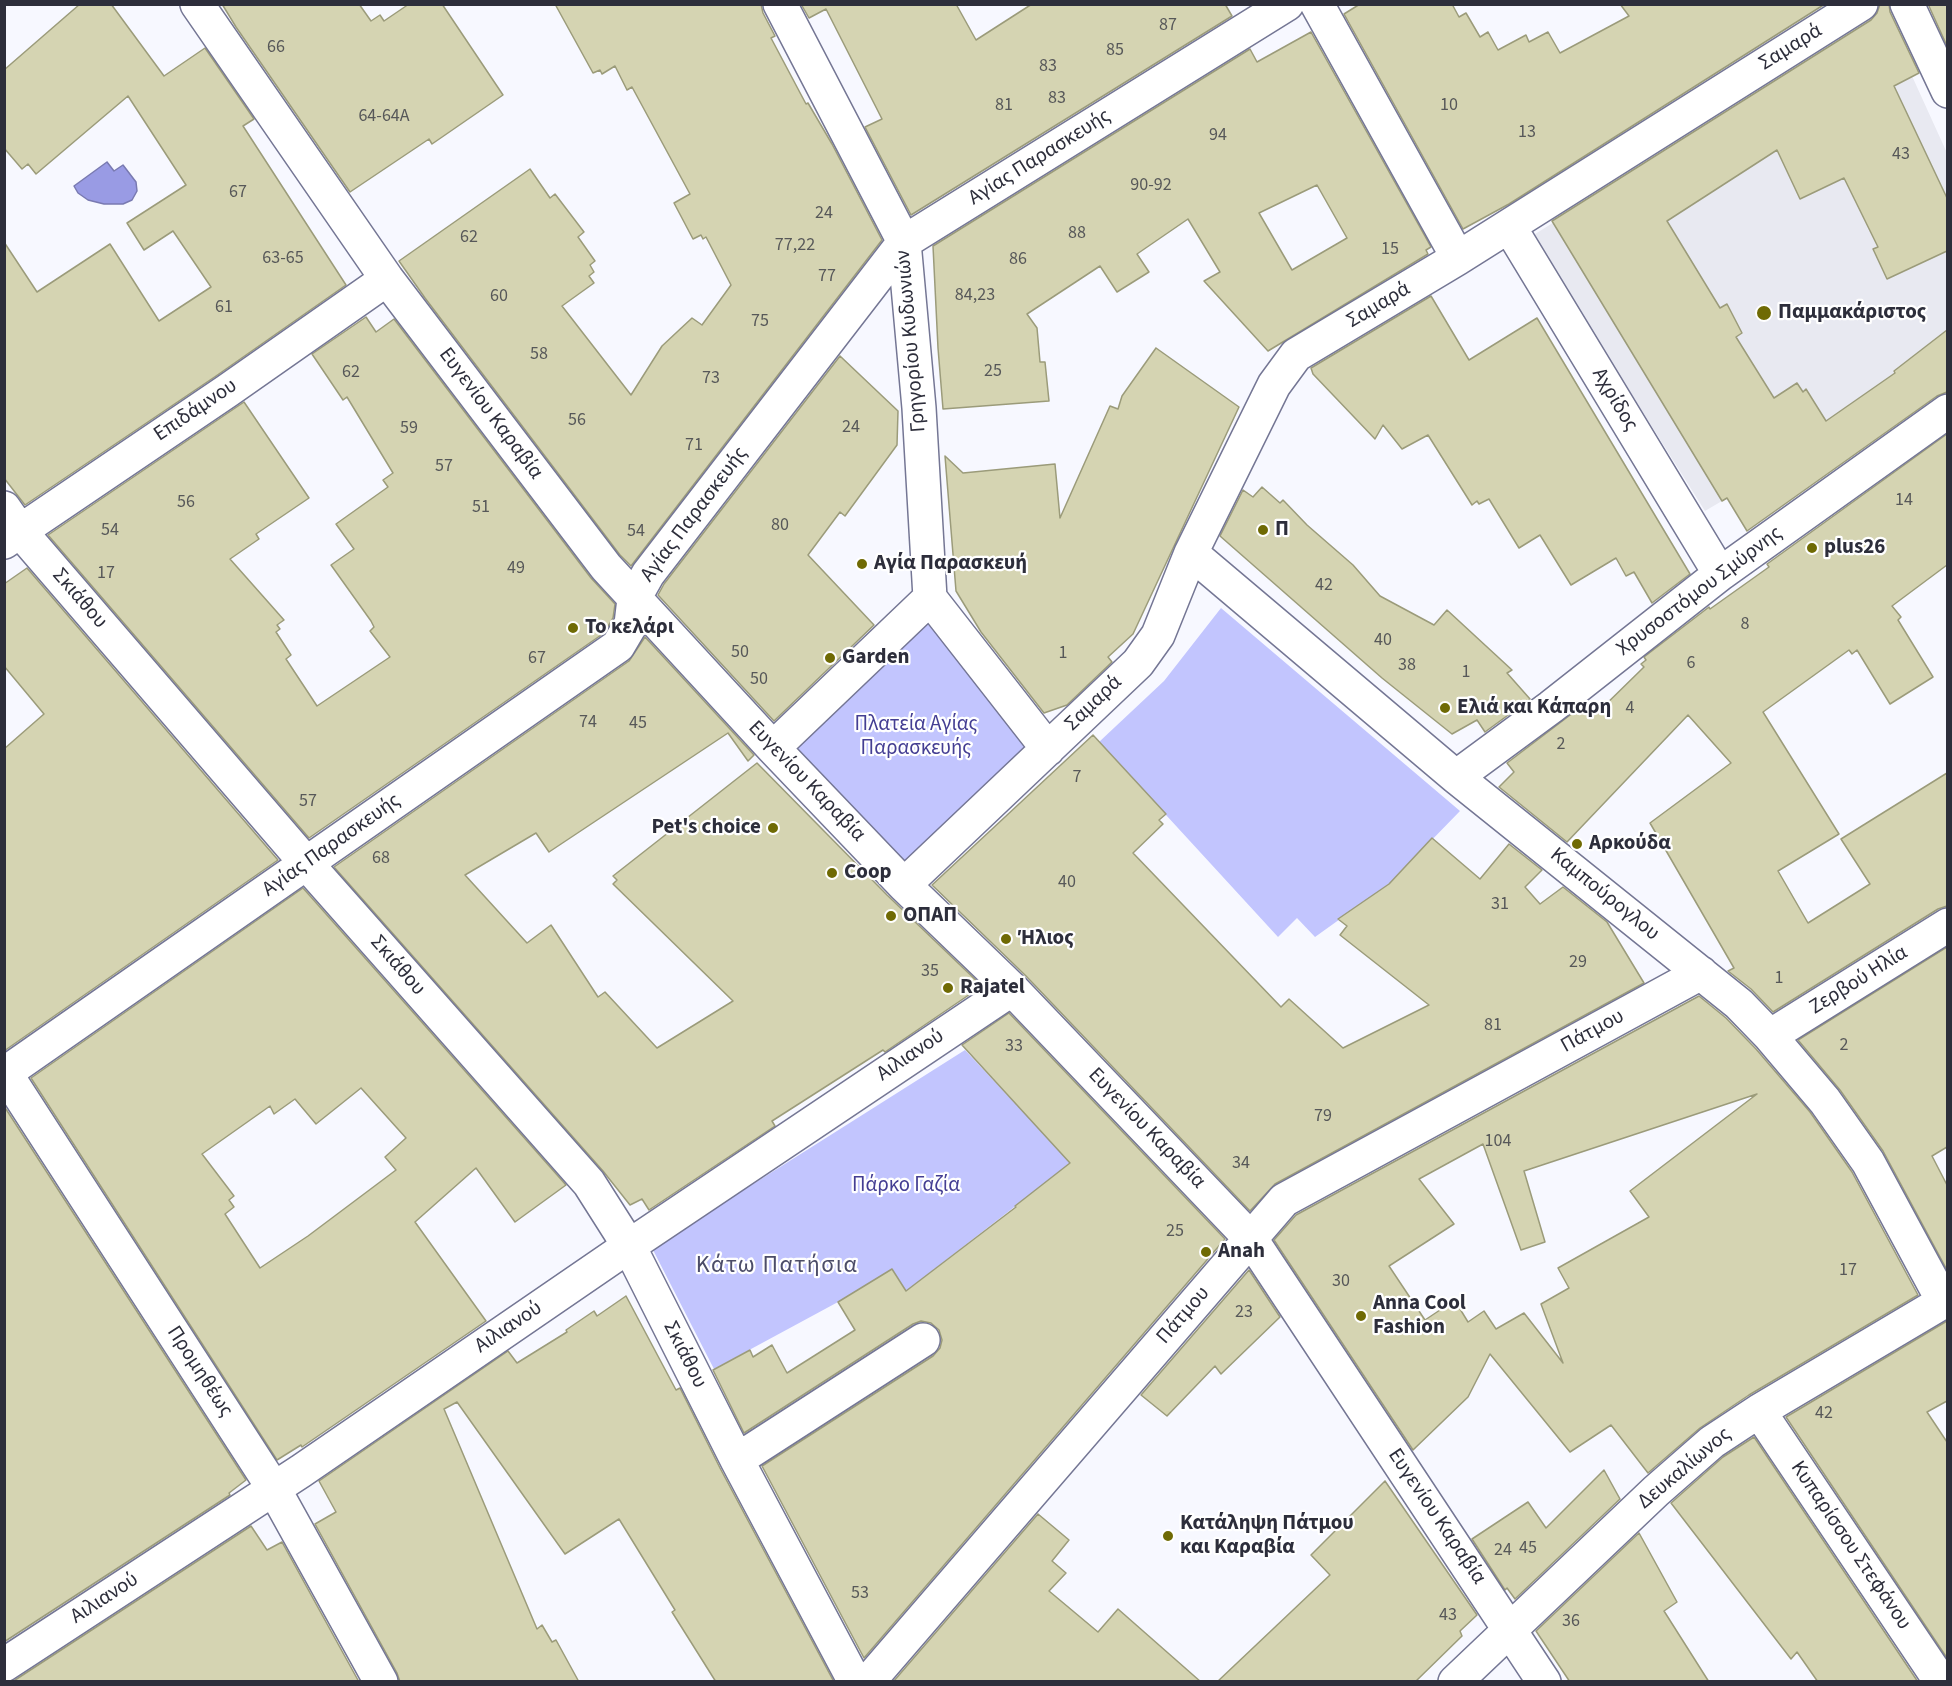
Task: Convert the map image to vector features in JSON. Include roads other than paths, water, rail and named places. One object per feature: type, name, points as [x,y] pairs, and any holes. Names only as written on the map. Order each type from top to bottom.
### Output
[{"type":"street","name":"Ευγενίου Καραβία","points":[[197,4],[387,279],[599,558],[634,599],[904,885],[1012,989],[1251,1239],[1544,1682]]},
{"type":"street","name":"Γρηγορίου Κυδωνιών","points":[[780,4],[904,242],[920,408],[930,598]]},
{"type":"street","name":"Αγίας Παρασκευής","points":[[5,1073],[618,646],[631,624],[634,599],[652,567],[904,242],[1287,4]]},
{"type":"street","points":[[1317,4],[1458,258]]},
{"type":"street","name":"Σαμαρά","points":[[904,885],[1138,663],[1158,635],[1191,552],[1274,386],[1296,355],[1458,258],[1861,4]]},
{"type":"street","points":[[1907,4],[1947,91]]},
{"type":"street","name":"Αχρίδος","points":[[1509,226],[1720,574]]},
{"type":"street","name":"Επιδάμνου","points":[[10,527],[227,391],[387,279]]},
{"type":"street","name":"Χρυσοστόμου Σμύρνης","points":[[1456,777],[1551,707],[1720,574],[1947,411]]},
{"type":"street","name":"Σκιάθου","points":[[10,527],[589,1184],[629,1246],[737,1460],[855,1682]]},
{"type":"street","name":"Καμπούρογλου","points":[[1191,552],[1456,777],[1739,1004],[1826,1101],[1868,1162],[1945,1300]]},
{"type":"street","points":[[773,748],[930,598],[1048,749]]},
{"type":"street","name":"Ζερβού Ηλία","points":[[1770,1036],[1947,925]]},
{"type":"street","name":"Πάτμου","points":[[868,1682],[1284,1200],[1701,973]]},
{"type":"street","name":"Αιλιανού","points":[[4,1665],[274,1489],[629,1246],[1012,989]]},
{"type":"street","name":"Προμηθέως","points":[[5,1073],[274,1489],[381,1682]]},
{"type":"street","name":"Δευκαλίωνος","points":[[1455,1682],[1656,1491],[1712,1442],[1945,1300]]},
{"type":"street","points":[[737,1460],[923,1340]]},
{"type":"street","name":"Κυπαρίσσου Στεφάνου","points":[[1759,1412],[1941,1682]]},
{"type":"place","name":"Παμμακάριστος","points":[[1764,313]]},
{"type":"place","name":"Π","points":[[1263,530]]},
{"type":"place","name":"plus26","points":[[1812,548]]},
{"type":"place","name":"Αγία Παρασκευή","points":[[862,564]]},
{"type":"place","name":"Το κελάρι","points":[[573,628]]},
{"type":"place","name":"Garden","points":[[830,658]]},
{"type":"place","name":"Ελιά και Κάπαρη","points":[[1445,708]]},
{"type":"place","name":"Pet's choice","points":[[773,828]]},
{"type":"place","name":"Αρκούδα","points":[[1577,844]]},
{"type":"place","name":"Coop","points":[[832,873]]},
{"type":"place","name":"ΟΠΑΠ","points":[[891,916]]},
{"type":"place","name":"Ήλιος","points":[[1006,939]]},
{"type":"place","name":"Rajatel","points":[[948,988]]},
{"type":"place","name":"Anah","points":[[1206,1252]]},
{"type":"place","name":"Anna Cool Fashion","points":[[1361,1316]]},
{"type":"place","name":"Κατάληψη Πάτμου και Καραβία","points":[[1168,1536]]},
{"type":"district","name":"Κάτω Πατήσια","points":[[777,1267]]},
{"type":"park label","name":"Πλατεία Αγίας Παρασκευής","points":[[916,737]]},
{"type":"park label","name":"Πάρκο Γαζία","points":[[906,1186]]}]
